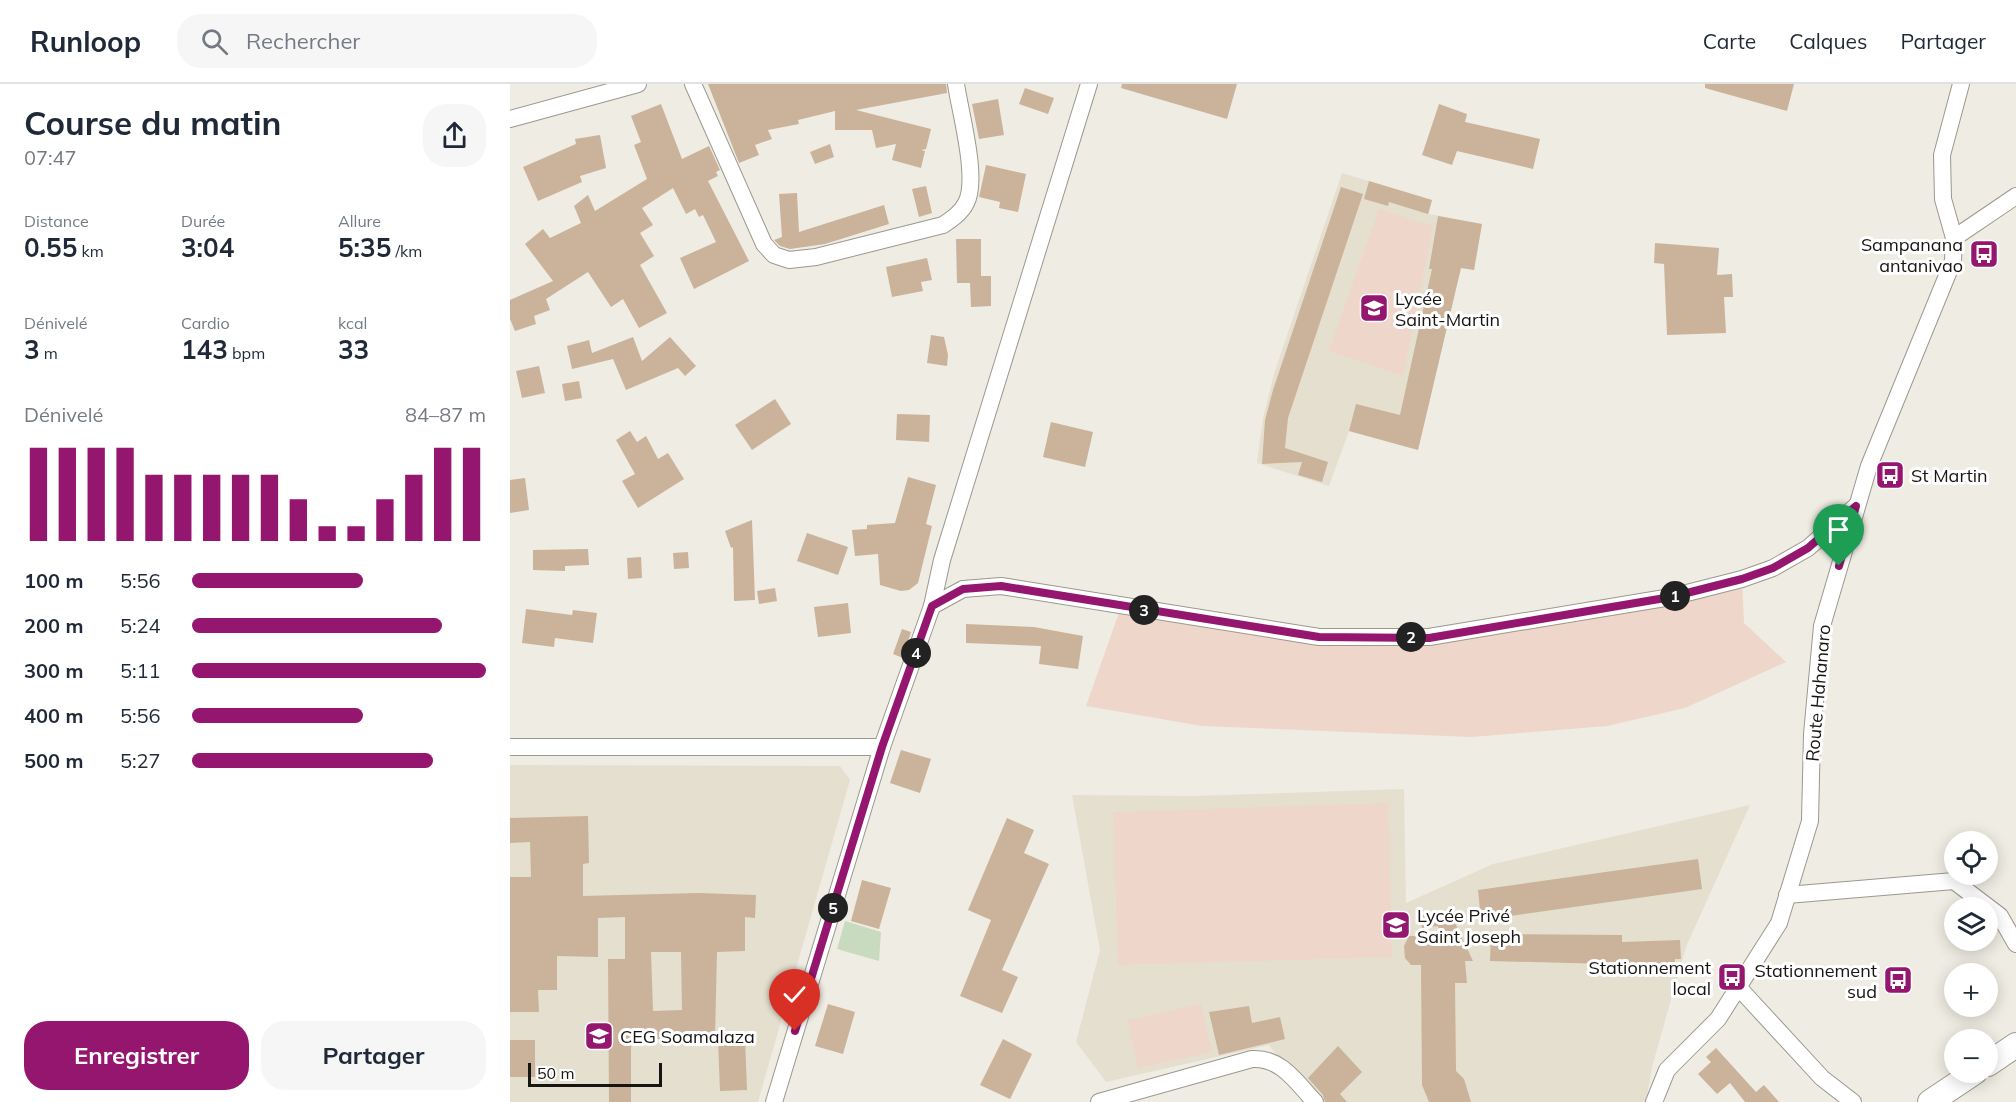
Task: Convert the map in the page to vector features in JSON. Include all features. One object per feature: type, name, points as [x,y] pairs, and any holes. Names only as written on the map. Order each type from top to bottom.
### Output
[{"type":"main road","points":[[1998,1057],[2016,1045]]},
{"type":"main road","points":[[1930,1102],[1958,1083]]},
{"type":"street","points":[[510,119],[638,84]]},
{"type":"street","points":[[693,84],[764,244],[774,255],[789,260],[816,257],[943,225],[957,215],[967,202],[970,173],[956,84]]},
{"type":"street","points":[[774,1102],[882,747],[932,606],[942,560],[1089,84]]},
{"type":"street","name":"Route Hahanaro","points":[[1654,1102],[1667,1070],[1718,1019],[1779,923],[1810,821],[1812,734],[1822,626],[1869,466],[1953,261],[1954,238],[1943,199],[1942,155],[1961,84]]},
{"type":"street","points":[[1954,238],[2016,199]]},
{"type":"street","points":[[932,606],[963,589],[1001,586],[1319,637],[1429,638],[1671,597],[1742,579],[1773,568],[1808,548],[1856,506]]},
{"type":"street","points":[[510,747],[882,747]]},
{"type":"street","points":[[1787,895],[1954,881],[2000,916],[2016,944]]},
{"type":"street","points":[[1739,988],[1822,1078],[1852,1102]]},
{"type":"street","points":[[1099,1102],[1252,1059],[1265,1058],[1278,1063],[1316,1102]]},
{"type":"shaded area","name":"Lycée Saint-Martin","points":[[1342,173],[1432,200],[1429,214],[1482,224],[1474,270],[1455,267],[1459,275],[1418,450],[1349,431],[1329,486],[1257,463],[1263,418],[1274,374]]},
{"type":"shaded area","points":[[1379,209],[1433,226],[1403,376],[1329,351]]},
{"type":"shaded area","points":[[1742,579],[1744,623],[1786,662],[1685,708],[1607,726],[1472,737],[1202,726],[1086,706],[1121,607],[1253,628],[1429,637]]},
{"type":"shaded area","points":[[510,765],[840,766],[850,780],[758,1102],[510,1102]]},
{"type":"shaded area","name":"Lycée Privé Saint Joseph","points":[[1404,789],[1406,903],[1493,864],[1750,805],[1686,947],[1652,1067],[1646,1102],[1320,1102],[1280,1060],[1269,1045],[1106,1082],[1076,1042],[1100,950],[1072,795],[1194,796]]},
{"type":"shaded area","points":[[1388,803],[1392,957],[1118,965],[1113,812]]},
{"type":"shaded area","points":[[845,921],[881,932],[879,961],[837,949]]},
{"type":"shaded area","points":[[1201,1004],[1212,1052],[1138,1068],[1128,1020]]},
{"type":"building","points":[[708,84],[946,84],[947,93],[856,110],[931,129],[926,149],[921,150],[925,151],[921,168],[892,160],[896,144],[876,148],[872,130],[835,130],[835,111],[798,120],[799,124],[768,130],[772,139],[755,145],[759,155],[739,163]]},
{"type":"building","points":[[1122,84],[1237,84],[1227,119],[1121,88]]},
{"type":"building","points":[[1705,84],[1794,84],[1787,111],[1705,88]]},
{"type":"building","points":[[1025,88],[1054,98],[1048,114],[1019,104]]},
{"type":"building","points":[[998,99],[1004,135],[979,139],[972,104]]},
{"type":"building","points":[[661,104],[682,159],[709,146],[720,170],[716,172],[718,176],[708,181],[749,261],[694,289],[680,258],[716,242],[703,215],[699,217],[695,209],[686,214],[673,188],[642,208],[653,225],[640,233],[654,256],[640,265],[667,313],[639,328],[623,299],[611,307],[588,272],[546,299],[550,310],[534,316],[536,324],[515,331],[510,319],[510,300],[553,281],[525,244],[543,229],[550,238],[581,223],[574,206],[588,195],[595,211],[647,179],[634,145],[641,142],[631,116]]},
{"type":"building","points":[[1439,104],[1467,114],[1465,122],[1540,139],[1533,169],[1457,151],[1452,165],[1422,155]]},
{"type":"building","points":[[600,135],[606,168],[580,176],[582,182],[538,201],[523,167],[576,144],[575,139]]},
{"type":"building","points":[[830,144],[834,157],[815,164],[810,152]]},
{"type":"building","points":[[986,165],[1026,174],[1018,212],[999,208],[1000,202],[979,197]]},
{"type":"building","points":[[1369,181],[1432,200],[1428,214],[1389,202],[1388,206],[1364,199]]},
{"type":"building","points":[[926,186],[932,213],[919,217],[912,189]]},
{"type":"building","points":[[1341,187],[1363,194],[1288,418],[1285,448],[1328,462],[1322,482],[1298,475],[1302,462],[1262,464],[1265,420],[1273,390]]},
{"type":"building","points":[[797,193],[799,232],[884,205],[889,224],[825,244],[790,249],[780,246],[774,240],[782,237],[779,194]]},
{"type":"building","points":[[1438,216],[1482,224],[1474,270],[1461,268],[1418,450],[1349,431],[1356,404],[1400,415],[1432,269],[1429,269]]},
{"type":"building","points":[[956,239],[981,239],[981,276],[991,276],[991,306],[971,307],[970,283],[957,283]]},
{"type":"building","points":[[1655,243],[1719,248],[1717,275],[1732,274],[1733,297],[1724,297],[1726,333],[1667,335],[1664,264],[1654,263]]},
{"type":"building","points":[[927,258],[932,280],[921,282],[923,291],[892,297],[886,267]]},
{"type":"building","points":[[931,335],[944,337],[948,355],[947,366],[927,363]]},
{"type":"building","points":[[633,337],[642,361],[670,337],[696,366],[685,376],[678,368],[626,390],[613,359],[572,369],[567,346],[589,340],[592,353]]},
{"type":"building","points":[[539,366],[545,393],[522,398],[516,371]]},
{"type":"building","points":[[579,381],[582,398],[565,401],[562,384]]},
{"type":"building","points":[[775,399],[791,424],[752,450],[735,425]]},
{"type":"building","points":[[897,414],[930,415],[929,442],[896,440]]},
{"type":"building","points":[[1051,422],[1093,432],[1085,467],[1043,457]]},
{"type":"building","points":[[630,431],[637,442],[646,436],[658,459],[668,453],[684,479],[638,508],[622,481],[635,474],[616,440]]},
{"type":"building","points":[[908,477],[936,485],[926,524],[932,526],[918,583],[909,590],[901,591],[880,585],[878,554],[855,556],[852,530],[867,529],[867,525],[895,523]]},
{"type":"building","points":[[525,478],[529,510],[510,513],[510,480]]},
{"type":"building","points":[[752,520],[755,600],[734,601],[733,547],[731,548],[725,531]]},
{"type":"building","points":[[807,533],[848,547],[838,575],[797,561]]},
{"type":"building","points":[[588,549],[589,565],[565,566],[565,571],[533,570],[533,550]]},
{"type":"building","points":[[688,552],[689,568],[674,569],[673,553]]},
{"type":"building","points":[[641,557],[642,578],[628,579],[627,558]]},
{"type":"building","points":[[775,588],[777,601],[759,604],[757,591]]},
{"type":"building","points":[[848,603],[851,633],[818,637],[814,607]]},
{"type":"building","points":[[526,609],[572,615],[573,610],[597,613],[593,643],[555,638],[554,647],[522,643]]},
{"type":"building","points":[[966,624],[1034,627],[1083,636],[1078,669],[1039,664],[1041,646],[966,643]]},
{"type":"building","points":[[902,629],[911,632],[903,658],[893,654]]},
{"type":"building","points":[[901,750],[931,759],[920,793],[890,783]]},
{"type":"building","points":[[588,816],[589,863],[583,864],[583,896],[699,893],[756,895],[755,918],[745,917],[745,951],[717,952],[715,1037],[631,1040],[631,1102],[609,1102],[608,959],[625,959],[625,917],[598,918],[598,957],[557,956],[557,990],[538,990],[539,1012],[510,1012],[510,877],[531,877],[530,842],[510,843],[510,818]],"holes":[[[651,952],[681,952],[682,1010],[653,1011]]]},
{"type":"building","points":[[1007,818],[1034,830],[1024,853],[1049,864],[1002,970],[1018,977],[1002,1013],[960,996],[991,920],[968,910]]},
{"type":"building","points":[[1698,859],[1702,889],[1481,920],[1478,890]]},
{"type":"building","points":[[862,880],[891,888],[879,929],[851,921]]},
{"type":"building","points":[[1461,911],[1462,924],[1456,925],[1473,961],[1465,961],[1467,983],[1455,983],[1456,1071],[1464,1079],[1471,1102],[1429,1102],[1422,1085],[1421,965],[1411,965],[1405,958],[1404,946],[1409,936],[1439,936],[1438,926],[1422,928],[1421,915]]},
{"type":"building","points":[[1491,934],[1622,935],[1622,942],[1680,940],[1681,959],[1675,959],[1675,969],[1646,970],[1646,965],[1490,961]]},
{"type":"building","points":[[828,1004],[855,1012],[843,1054],[815,1046]]},
{"type":"building","points":[[1249,1006],[1252,1023],[1280,1017],[1285,1039],[1219,1055],[1209,1012]]},
{"type":"building","points":[[745,1038],[747,1090],[720,1091],[718,1039]]},
{"type":"building","points":[[1003,1039],[1032,1054],[1010,1099],[980,1085]]},
{"type":"building","points":[[510,1040],[535,1040],[535,1077],[510,1077]]},
{"type":"building","points":[[1338,1046],[1362,1072],[1340,1094],[1347,1102],[1325,1102],[1323,1095],[1308,1078]]},
{"type":"building","points":[[1716,1048],[1756,1092],[1764,1085],[1779,1102],[1745,1102],[1730,1083],[1717,1094],[1698,1074],[1711,1062],[1706,1057]]},
{"type":"place","name":"Sampanana antanivao","points":[[1984,254]]},
{"type":"place","name":"Lycée Saint-Martin","points":[[1374,308]]},
{"type":"place","name":"St Martin","points":[[1890,475]]},
{"type":"place","name":"Lycée Privé Saint Joseph","points":[[1396,925]]},
{"type":"place","name":"Stationnement local","points":[[1732,977]]},
{"type":"place","name":"Stationnement sud","points":[[1898,980]]},
{"type":"place","name":"CEG Soamalaza","points":[[599,1036]]},
{"type":"route","points":[[795,1031],[882,747],[932,606],[963,589],[1001,586],[1319,637],[1429,638],[1671,597],[1742,579],[1773,568],[1808,548],[1856,506],[1839,566]]}]
